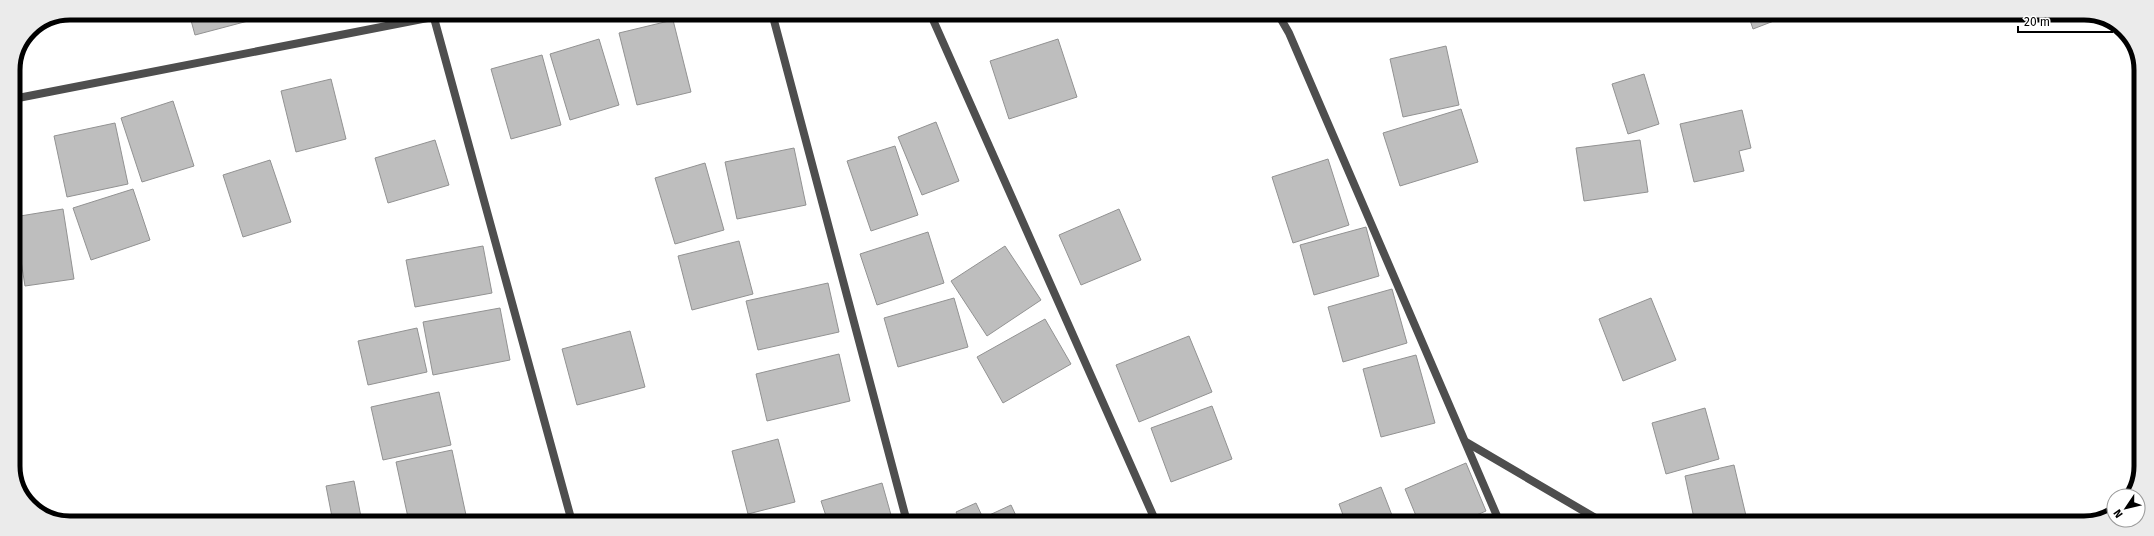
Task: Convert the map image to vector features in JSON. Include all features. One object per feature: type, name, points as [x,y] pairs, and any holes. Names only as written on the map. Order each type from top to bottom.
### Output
[{"type":"street","points":[[20,98],[424,20]]},
{"type":"street","points":[[435,20],[570,516]]},
{"type":"street","points":[[774,20],[905,516]]},
{"type":"street","points":[[933,20],[1153,516]]},
{"type":"street","points":[[1281,20],[1497,516]]},
{"type":"street","points":[[1466,442],[1592,516]]},
{"type":"building","points":[[191,20],[248,20],[248,21],[195,35]]},
{"type":"building","points":[[673,20],[691,92],[637,105],[619,33]]},
{"type":"building","points":[[1750,20],[1776,20],[1753,29]]},
{"type":"building","points":[[599,39],[619,105],[570,120],[550,54]]},
{"type":"building","points":[[1058,39],[1077,97],[1009,119],[990,61]]},
{"type":"building","points":[[1446,46],[1459,105],[1403,117],[1390,59]]},
{"type":"building","points":[[542,55],[561,125],[511,139],[491,69]]},
{"type":"building","points":[[1644,74],[1659,124],[1628,134],[1612,84]]},
{"type":"building","points":[[331,79],[346,139],[296,152],[281,91]]},
{"type":"building","points":[[173,101],[194,166],[142,182],[121,118]]},
{"type":"building","points":[[1461,109],[1478,162],[1400,186],[1383,133]]},
{"type":"building","points":[[1742,110],[1751,148],[1739,151],[1744,171],[1694,182],[1680,124]]},
{"type":"building","points":[[936,122],[959,181],[922,195],[898,137]]},
{"type":"building","points":[[115,123],[128,184],[67,197],[54,136]]},
{"type":"building","points":[[435,140],[449,185],[388,203],[375,158]]},
{"type":"building","points":[[1640,140],[1648,192],[1584,201],[1576,148]]},
{"type":"building","points":[[895,146],[918,215],[871,231],[847,161]]},
{"type":"building","points":[[794,148],[806,205],[737,219],[725,162]]},
{"type":"building","points":[[1328,159],[1349,225],[1293,243],[1272,177]]},
{"type":"building","points":[[270,160],[291,222],[243,237],[223,175]]},
{"type":"building","points":[[705,163],[724,230],[675,244],[655,178]]},
{"type":"building","points":[[133,189],[150,240],[91,260],[73,208]]},
{"type":"building","points":[[63,209],[74,279],[25,286],[20,255],[20,216]]},
{"type":"building","points":[[1119,209],[1141,260],[1081,285],[1059,235]]},
{"type":"building","points":[[1366,227],[1379,276],[1314,295],[1300,245]]},
{"type":"building","points":[[928,232],[944,283],[877,305],[860,254]]},
{"type":"building","points":[[739,241],[753,294],[692,310],[678,256]]},
{"type":"building","points":[[483,246],[492,293],[415,307],[406,260]]},
{"type":"building","points":[[1005,246],[1041,300],[987,336],[951,281]]},
{"type":"building","points":[[828,283],[839,332],[758,350],[746,301]]},
{"type":"building","points":[[1392,289],[1407,343],[1343,362],[1328,307]]},
{"type":"building","points":[[954,298],[968,347],[898,367],[884,318]]},
{"type":"building","points":[[1651,298],[1676,360],[1623,381],[1599,319]]},
{"type":"building","points":[[500,308],[510,360],[433,375],[423,322]]},
{"type":"building","points":[[1045,319],[1071,364],[1003,403],[977,357]]},
{"type":"building","points":[[417,328],[427,372],[368,385],[358,341]]},
{"type":"building","points":[[630,331],[645,387],[577,405],[562,349]]},
{"type":"building","points":[[1189,336],[1212,392],[1139,422],[1116,365]]},
{"type":"building","points":[[839,354],[850,401],[767,421],[756,374]]},
{"type":"building","points":[[1416,355],[1435,423],[1381,437],[1363,369]]},
{"type":"building","points":[[439,392],[451,445],[383,460],[371,407]]},
{"type":"building","points":[[1212,406],[1232,459],[1171,482],[1151,428]]},
{"type":"building","points":[[1705,408],[1719,459],[1666,474],[1652,423]]},
{"type":"building","points":[[778,439],[795,502],[748,514],[732,451]]},
{"type":"building","points":[[452,450],[466,515],[408,516],[396,462]]},
{"type":"building","points":[[1466,463],[1486,511],[1474,516],[1416,516],[1405,489]]},
{"type":"building","points":[[1734,465],[1746,516],[1694,516],[1685,476]]},
{"type":"building","points":[[354,481],[361,516],[332,516],[326,486]]},
{"type":"building","points":[[882,483],[891,516],[826,516],[821,501]]},
{"type":"building","points":[[1381,487],[1392,516],[1343,516],[1339,504]]},
{"type":"building","points":[[976,503],[982,516],[958,516],[956,512]]},
{"type":"building","points":[[1011,505],[1016,516],[987,516]]}]
